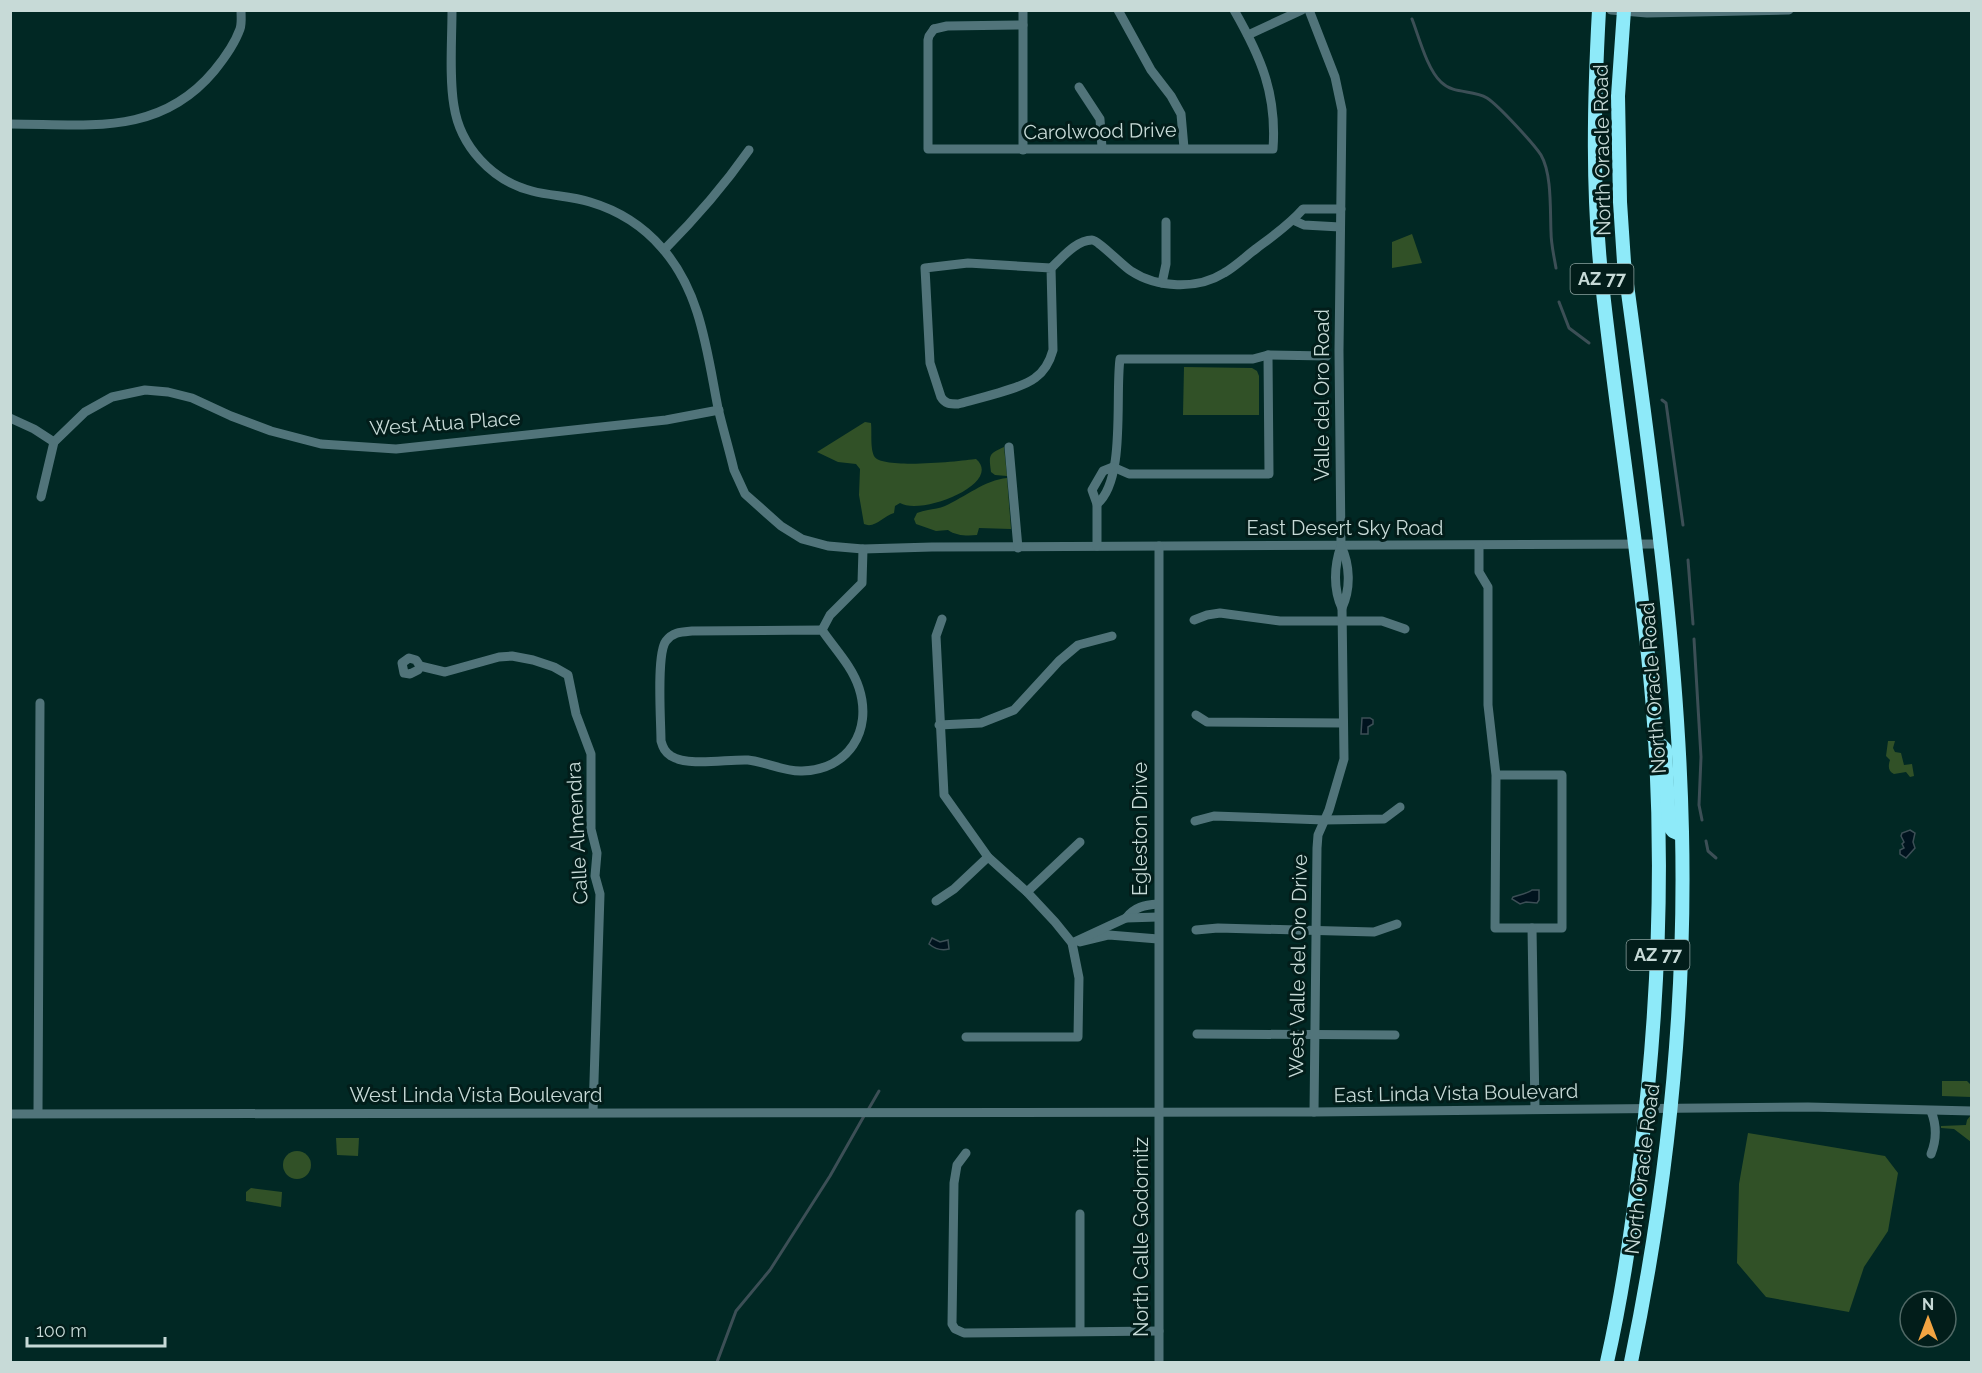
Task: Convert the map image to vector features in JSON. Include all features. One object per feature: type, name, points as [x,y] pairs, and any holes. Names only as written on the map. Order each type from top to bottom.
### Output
[{"type":"highway","name":"North Oracle Road","points":[[1599,10],[1595,128],[1602,280],[1653,700],[1658,819],[1658,951],[1646,1109],[1632,1220],[1607,1362]]},
{"type":"highway","name":"North Oracle Road","points":[[1624,11],[1618,96],[1624,262],[1671,643],[1682,836],[1680,958],[1671,1109],[1662,1188],[1631,1362]]},
{"type":"highway","points":[[1654,738],[1665,749],[1669,826],[1682,836]]},
{"type":"street","points":[[10,124],[123,123],[153,115],[178,103],[202,85],[221,62],[241,28],[241,10]]},
{"type":"street","name":"East Desert Sky Road","points":[[452,10],[454,107],[460,128],[474,152],[499,176],[523,188],[577,198],[621,215],[642,229],[664,250],[694,301],[734,470],[745,494],[761,510],[802,540],[828,546],[863,549],[1097,546],[1636,546],[1660,544]]},
{"type":"street","points":[[1023,10],[1023,150]]},
{"type":"street","points":[[1118,10],[1151,70],[1171,96],[1181,114],[1184,148]]},
{"type":"street","points":[[1234,10],[1248,35],[1302,10]]},
{"type":"street","name":"Valle del Oro Road","points":[[1309,10],[1335,77],[1341,110],[1341,546]]},
{"type":"street","points":[[1611,10],[1789,10]]},
{"type":"street","name":"Carolwood Drive","points":[[1023,25],[932,27],[928,40],[928,149],[1273,149],[1275,122],[1268,83],[1248,35]]},
{"type":"street","points":[[1078,87],[1100,119],[1102,148]]},
{"type":"street","points":[[664,250],[703,210],[749,150]]},
{"type":"street","points":[[1051,268],[1053,350],[1050,362],[1043,371],[1027,383],[980,398],[957,404],[944,401],[930,363],[925,268],[968,263],[1051,268],[1074,246],[1091,240],[1100,242],[1112,257],[1141,277],[1162,283],[1195,284],[1223,274],[1293,220],[1303,209],[1341,209]]},
{"type":"street","points":[[1293,220],[1304,225],[1341,227]]},
{"type":"street","points":[[1162,283],[1166,264],[1166,222]]},
{"type":"street","points":[[1097,546],[1097,504],[1092,490],[1103,471],[1113,467],[1129,474],[1269,474],[1268,355]]},
{"type":"street","points":[[1113,467],[1118,438],[1120,358],[1253,359],[1268,355],[1327,356]]},
{"type":"street","name":"West Atua Place","points":[[54,442],[85,412],[112,397],[145,390],[168,392],[192,398],[271,431],[321,444],[396,449],[666,420],[719,410]]},
{"type":"street","points":[[10,418],[34,429],[54,442],[40,497]]},
{"type":"street","points":[[1009,447],[1018,548]]},
{"type":"street","name":"Egleston Drive","points":[[1158,1112],[1159,546]]},
{"type":"street","name":"West Valle del Oro Drive","points":[[1314,1112],[1318,835],[1343,767],[1342,608],[1348,595],[1347,560],[1341,546]]},
{"type":"street","points":[[1479,546],[1479,572],[1488,587],[1488,705],[1496,775],[1495,928],[1562,928],[1562,775],[1496,775]]},
{"type":"street","points":[[822,630],[830,615],[862,583],[863,549]]},
{"type":"street","points":[[1194,620],[1220,613],[1280,621],[1382,621],[1405,629]]},
{"type":"street","points":[[942,619],[936,636],[944,795],[988,857],[1027,892],[1072,943],[1079,978],[1078,1037],[966,1037]]},
{"type":"street","points":[[822,630],[843,658],[859,688],[863,723],[855,744],[839,761],[822,770],[800,772],[749,760],[684,760],[671,756],[664,750],[661,741],[661,657],[665,643],[675,633],[822,630]]},
{"type":"street","points":[[939,725],[981,723],[1014,710],[1059,661],[1078,645],[1112,636]]},
{"type":"street","name":"Calle Almendra","points":[[420,666],[446,672],[499,657],[512,656],[554,667],[568,675],[576,714],[591,754],[591,829],[597,849],[595,876],[600,894],[593,1112]]},
{"type":"street","points":[[38,1113],[40,703]]},
{"type":"street","points":[[1196,715],[1207,722],[1343,723]]},
{"type":"street","points":[[1195,821],[1214,816],[1324,820],[1384,819],[1400,807]]},
{"type":"street","points":[[1027,892],[1080,842]]},
{"type":"street","points":[[936,901],[954,889],[988,857]]},
{"type":"street","points":[[1126,918],[1132,911],[1143,905],[1158,904]]},
{"type":"street","points":[[1072,943],[1126,918],[1158,917]]},
{"type":"street","points":[[1126,918],[1134,937]]},
{"type":"street","points":[[1196,930],[1218,928],[1374,932],[1397,924]]},
{"type":"street","points":[[1532,928],[1535,1109]]},
{"type":"street","points":[[1072,943],[1110,935],[1158,939]]},
{"type":"street","points":[[1197,1034],[1395,1035]]},
{"type":"street","name":"East Linda Vista Boulevard","points":[[941,1112],[1314,1112],[1808,1107],[1971,1111]]},
{"type":"street","points":[[1931,1111],[1936,1122],[1936,1136],[1931,1155]]},
{"type":"street","name":"West Linda Vista Boulevard","points":[[10,1114],[941,1112]]},
{"type":"street","name":"North Calle Godornitz","points":[[1158,1112],[1159,1362]]},
{"type":"street","points":[[966,1153],[957,1165],[954,1183],[952,1324],[956,1329],[964,1333],[1159,1331]]},
{"type":"street","points":[[1080,1214],[1080,1331]]},
{"type":"green space","points":[[1412,234],[1422,263],[1392,268],[1392,242]]},
{"type":"green space","points":[[1184,367],[1252,368],[1257,371],[1259,415],[1183,415]]},
{"type":"green space","points":[[865,422],[871,423],[873,453],[880,460],[891,463],[922,464],[976,459],[982,468],[979,478],[957,495],[925,505],[911,506],[900,503],[895,506],[894,513],[875,524],[864,524],[859,495],[860,469],[856,464],[838,462],[817,452]]},
{"type":"green space","points":[[1004,447],[1007,476],[995,475],[991,472],[991,456],[995,451]]},
{"type":"green space","points":[[1007,478],[1011,529],[979,528],[977,535],[966,535],[948,530],[936,531],[916,524],[914,519],[917,513],[945,506],[983,485]]},
{"type":"green space","points":[[1888,741],[1895,741],[1893,748],[1895,752],[1901,753],[1904,765],[1912,764],[1914,776],[1910,777],[1906,772],[1894,774],[1891,771],[1890,760],[1886,756]]},
{"type":"green space","points":[[1942,1081],[1967,1081],[1971,1085],[1971,1097],[1942,1096]]},
{"type":"green space","points":[[1971,1115],[1971,1142],[1954,1129],[1941,1128],[1941,1126],[1966,1125]]},
{"type":"green space","points":[[1748,1133],[1885,1156],[1898,1173],[1888,1231],[1864,1267],[1849,1312],[1766,1297],[1737,1263],[1739,1184]]},
{"type":"green space","points":[[336,1138],[359,1138],[358,1156],[337,1155]]},
{"type":"green space","points":[[297,1151],[307,1155],[311,1165],[307,1175],[297,1179],[287,1175],[283,1165],[287,1155]]},
{"type":"green space","points":[[251,1188],[282,1192],[281,1207],[246,1201],[246,1192]]},
{"type":"water","points":[[1362,718],[1373,720],[1373,724],[1368,727],[1368,734],[1361,734]]},
{"type":"water","points":[[1910,830],[1915,833],[1913,842],[1915,848],[1906,858],[1900,854],[1900,850],[1904,848],[1901,836],[1902,833]]},
{"type":"water","points":[[1532,890],[1539,890],[1537,903],[1520,904],[1512,899],[1513,897]]},
{"type":"water","points":[[932,938],[940,942],[948,940],[949,949],[941,950],[931,946],[929,944]]},
{"type":"waterway","points":[[1412,19],[1428,61],[1441,82],[1452,89],[1487,98],[1516,125],[1541,155],[1549,182],[1556,268]]},
{"type":"waterway","points":[[1559,302],[1569,328],[1589,343]]},
{"type":"waterway","points":[[1662,400],[1666,403],[1683,525]]},
{"type":"waterway","points":[[1688,560],[1693,624]]},
{"type":"waterway","points":[[1694,639],[1701,757],[1699,805],[1702,820]]},
{"type":"waterway","points":[[1706,841],[1708,851],[1716,858]]},
{"type":"waterway","points":[[868,1110],[879,1091]]},
{"type":"waterway","points":[[717,1362],[736,1311],[770,1270],[830,1176],[864,1116]]}]
